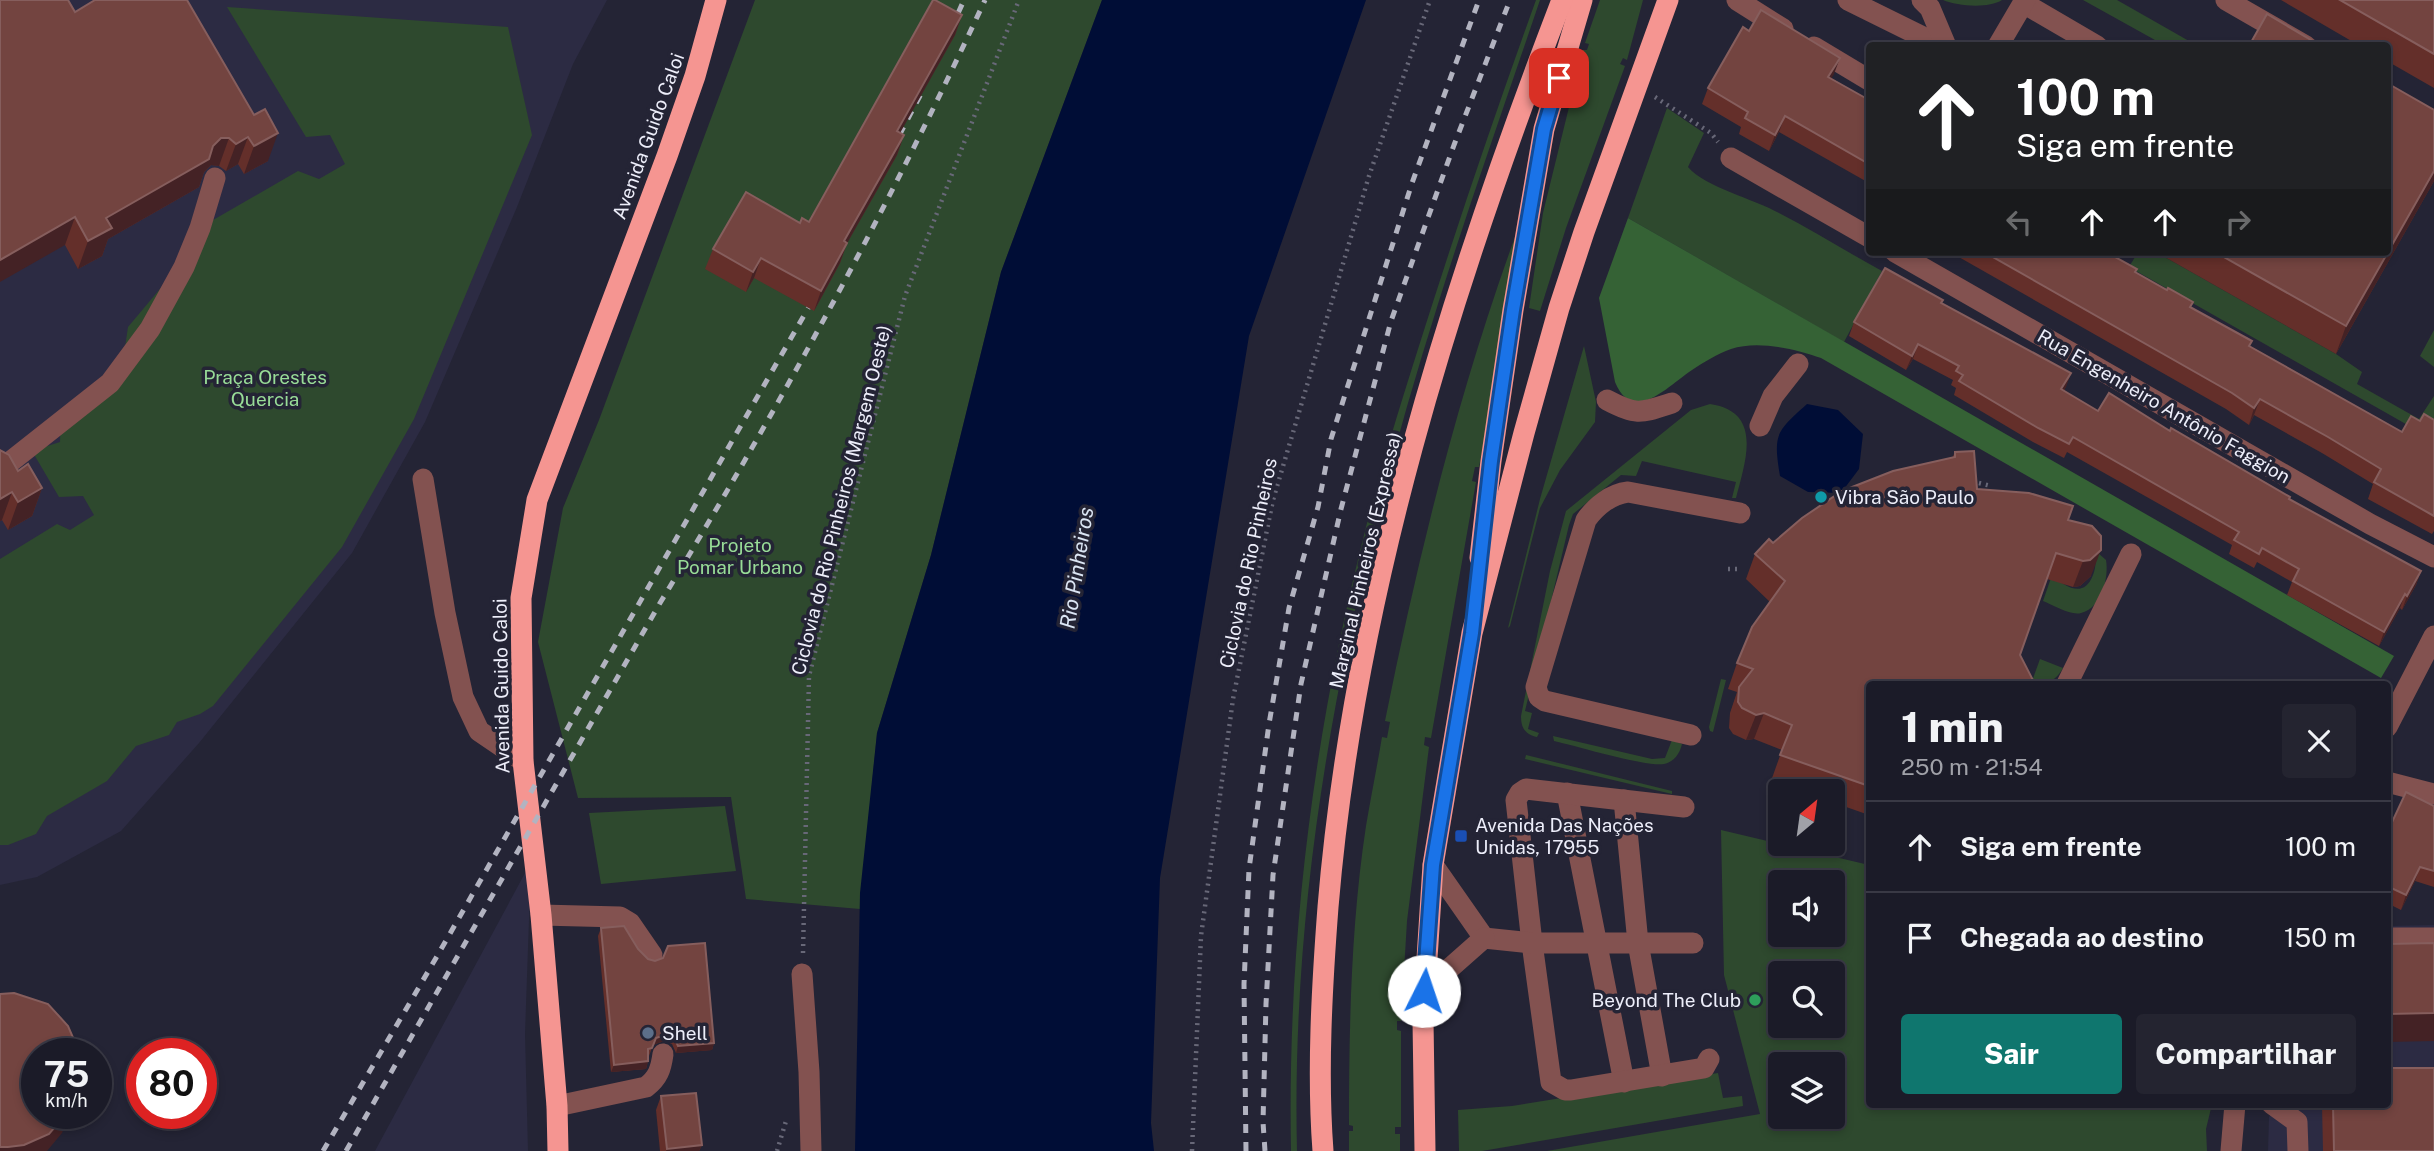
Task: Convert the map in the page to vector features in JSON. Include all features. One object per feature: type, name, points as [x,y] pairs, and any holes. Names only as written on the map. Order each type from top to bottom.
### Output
[{"type":"highway","name":"Avenida Guido Caloi","points":[[558,1151],[557,1106],[541,915],[523,761],[521,598],[537,500],[667,156],[695,76],[716,0]]},
{"type":"highway","name":"Marginal Pinheiros (Expressa)","points":[[1323,1151],[1322,977],[1334,839],[1345,748],[1372,610],[1451,310],[1514,125],[1562,0]]},
{"type":"highway","points":[[1425,1151],[1424,991],[1433,865],[1472,633],[1491,461],[1539,155],[1544,129],[1582,0]]},
{"type":"highway","points":[[1472,633],[1559,308],[1668,0]]},
{"type":"street","points":[[1723,0],[1727,7],[1750,10],[1866,78]]},
{"type":"street","points":[[1848,0],[1936,42]]},
{"type":"street","points":[[1922,0],[1930,8],[1943,42]]},
{"type":"street","points":[[2225,0],[2299,42]]},
{"type":"street","points":[[2000,42],[2025,2],[2090,42]]},
{"type":"street","points":[[1731,158],[1866,235]]},
{"type":"street","points":[[0,470],[110,383],[150,329],[184,267],[200,228],[215,178]]},
{"type":"street","name":"Rua Engenheiro Antônio Faggion","points":[[1902,256],[2370,524],[2434,557]]},
{"type":"street","points":[[1760,425],[1773,396],[1798,364]]},
{"type":"street","points":[[1607,400],[1634,412],[1645,412],[1672,404]]},
{"type":"street","points":[[423,479],[445,613],[463,697],[479,731],[523,761]]},
{"type":"street","points":[[1691,735],[1545,701],[1539,697],[1536,687],[1586,520],[1595,509],[1614,496],[1628,492],[1740,513]]},
{"type":"street","points":[[2068,681],[2132,554]]},
{"type":"street","points":[[2391,719],[2434,636]]},
{"type":"street","points":[[2391,783],[2434,794]]},
{"type":"street","points":[[1684,807],[1526,789],[1516,800],[1551,1082],[1565,1090],[1624,1082],[1704,1068],[1709,1059]]},
{"type":"street","points":[[1567,793],[1624,1082]]},
{"type":"street","points":[[1624,800],[1639,943],[1662,1076]]},
{"type":"street","points":[[1433,865],[1484,938]]},
{"type":"street","points":[[541,915],[620,917],[630,923],[652,955]]},
{"type":"street","points":[[1424,991],[1484,938],[1597,945],[1693,943]]},
{"type":"street","points":[[2391,938],[2434,938]]},
{"type":"street","points":[[802,974],[811,1151]]},
{"type":"street","points":[[557,1106],[646,1087],[656,1080],[661,1070],[663,1054]]},
{"type":"street","points":[[2231,1151],[2235,1108]]},
{"type":"street","points":[[2278,1108],[2297,1122],[2298,1151]]},
{"type":"path","name":"Ciclovia do Rio Pinheiros (Margem Oeste)","points":[[802,974],[809,676],[905,296],[1019,0]]},
{"type":"path","name":"Ciclovia do Rio Pinheiros","points":[[1192,1151],[1201,936],[1233,699],[1273,500],[1369,176],[1430,0]]},
{"type":"path","points":[[1636,86],[1711,133],[1731,158]]},
{"type":"path","points":[[1979,483],[1991,486]]},
{"type":"path","points":[[1728,569],[1741,569]]},
{"type":"path","points":[[778,1151],[788,1115]]},
{"type":"shaded area","name":"Praça Orestes Quercia","points":[[0,0],[607,0],[573,64],[517,207],[425,422],[352,553],[199,743],[121,831],[37,877],[0,885]]},
{"type":"shaded area","points":[[531,862],[525,1034],[528,1151],[375,1151]]},
{"type":"shaded area","points":[[2434,925],[2434,1151],[2268,1151],[2269,1117],[2275,1108],[2391,1108],[2391,926]]},
{"type":"green space","name":"Projeto Pomar Urbano","points":[[755,0],[1102,0],[1001,272],[931,555],[877,733],[860,909],[746,899],[731,797],[578,798],[538,642],[563,508],[599,420]]},
{"type":"green space","points":[[1536,0],[1540,0],[1450,266],[1407,407],[1354,616],[1316,829],[1304,936],[1298,1044],[1297,1151],[1291,1151],[1291,1072],[1299,915],[1318,758],[1348,604],[1373,502],[1409,377],[1465,204]]},
{"type":"green space","points":[[1600,0],[1643,0],[1627,60],[1623,58],[1620,64],[1625,66],[1566,228],[1540,311],[1529,308],[1543,213],[1583,50],[1587,50],[1589,44],[1585,43]]},
{"type":"green space","points":[[1943,0],[2002,0],[1989,5],[1972,6]]},
{"type":"green space","points":[[2083,0],[2117,0],[2191,42],[2159,42]]},
{"type":"green space","name":"Praça Orestes Quercia","points":[[227,7],[508,27],[532,135],[414,419],[342,547],[213,706],[177,722],[169,735],[136,746],[107,781],[47,816],[36,834],[8,845],[0,845],[0,559],[57,524],[70,530],[94,515],[83,496],[59,497],[32,451],[60,442],[61,414],[119,388],[128,327],[180,265],[194,231],[298,171],[319,179],[345,164],[330,135],[306,137]]},
{"type":"green space","points":[[1667,108],[1704,133],[1688,167],[1696,174],[1718,187],[1779,213],[1882,271],[1844,342],[1628,218]]},
{"type":"green space","points":[[1628,218],[2394,656],[2381,678],[1821,358],[1776,347],[1742,346],[1711,358],[1652,398],[1631,401],[1623,395],[1615,382],[1599,298]]},
{"type":"green space","points":[[1518,233],[1508,308],[1479,467],[1475,467],[1472,481],[1476,482],[1431,738],[1425,737],[1424,745],[1429,747],[1407,921],[1401,1021],[1397,1021],[1397,1030],[1401,1031],[1401,1127],[1395,1127],[1395,1134],[1400,1134],[1400,1151],[1349,1151],[1349,1131],[1353,1131],[1353,1126],[1349,1125],[1349,1088],[1354,938],[1366,826],[1382,737],[1387,738],[1390,722],[1385,721],[1441,476],[1494,296]]},
{"type":"green space","points":[[2136,256],[2163,256],[2336,354],[2362,372],[2357,384],[2419,419],[2434,396],[2434,440],[2129,267]]},
{"type":"green space","points":[[2434,330],[2434,367],[2420,356]]},
{"type":"green space","points":[[1584,346],[1596,402],[1595,422],[1560,470],[1540,508],[1508,628],[1540,499]]},
{"type":"green space","points":[[1710,404],[1727,409],[1738,417],[1744,428],[1747,440],[1746,455],[1736,498],[1732,498],[1736,482],[1642,461],[1636,476],[1621,475],[1573,514],[1525,711],[1532,713],[1528,729],[1539,733],[1537,737],[1529,734],[1523,727],[1521,716],[1550,571],[1566,511],[1691,410]]},
{"type":"green space","points":[[2098,553],[2106,560],[2106,575],[2099,599],[2094,605],[2077,614],[2043,601],[2052,575],[2068,587],[2085,587],[2093,575]]},
{"type":"green space","points":[[2040,659],[2063,668],[2050,681],[2032,681]]},
{"type":"green space","points":[[1721,679],[1726,680],[1713,732],[1709,727]]},
{"type":"green space","points":[[1553,736],[1652,759],[1665,758],[1672,740],[1682,744],[1674,759],[1664,764],[1655,764],[1554,741]]},
{"type":"green space","points":[[1526,755],[1672,791],[1672,794],[1525,759]]},
{"type":"green space","points":[[725,806],[736,871],[601,884],[589,813]]},
{"type":"green space","name":"Beyond The Club","points":[[1721,830],[1768,841],[1768,856],[1831,856],[1866,864],[1866,1108],[2211,1108],[2206,1129],[2207,1151],[1547,1151],[1760,1114],[1724,975]]},
{"type":"green space","points":[[1718,1073],[1723,1098],[1742,1096],[1743,1106],[1482,1151],[1459,1151],[1458,1110],[1512,1106]]},
{"type":"water","name":"Rio Pinheiros","points":[[1102,0],[1366,0],[1249,336],[1160,878],[1151,1123],[1154,1151],[855,1151],[860,893],[877,733],[931,555],[1001,272]]},
{"type":"water","points":[[1807,404],[1838,410],[1863,434],[1859,469],[1841,493],[1808,492],[1780,476],[1777,451],[1779,435]]},
{"type":"building","points":[[0,0],[68,0],[75,12],[95,0],[187,0],[254,115],[265,109],[278,133],[254,146],[248,137],[236,144],[229,138],[221,138],[213,146],[209,159],[106,218],[112,228],[88,241],[75,217],[0,260]]},
{"type":"building","points":[[933,0],[962,15],[897,131],[904,135],[844,241],[847,243],[821,291],[761,258],[753,272],[713,249],[746,192],[800,223],[802,218],[809,222]]},
{"type":"building","points":[[2340,0],[2434,0],[2434,54]]},
{"type":"building","points":[[1761,10],[1840,58],[1828,77],[1866,98],[1866,162],[1785,116],[1775,135],[1745,118],[1748,112],[1708,88],[1743,27],[1749,31]]},
{"type":"building","points":[[2267,14],[2314,42],[2251,42]]},
{"type":"building","points":[[2391,85],[2434,110],[2434,171],[2391,247]]},
{"type":"building","points":[[1991,256],[2113,256],[2137,269],[2135,272],[2193,302],[2190,307],[2252,341],[2249,346],[2402,432],[2411,416],[2420,421],[2424,414],[2434,420],[2434,516],[2374,482],[2381,469],[2260,399],[2254,408]]},
{"type":"building","points":[[2222,256],[2386,256],[2346,326]]},
{"type":"building","points":[[1885,268],[1943,300],[1941,303],[2071,373],[2061,389],[2098,411],[2109,393],[2170,431],[2171,428],[2290,497],[2289,499],[2421,571],[2384,632],[2293,581],[2299,569],[2262,548],[2259,554],[2234,540],[2239,532],[2073,437],[2069,444],[1959,381],[1963,375],[1956,371],[1959,366],[1918,344],[1912,356],[1854,322]]},
{"type":"building","points":[[0,450],[9,455],[18,471],[28,464],[42,488],[18,502],[12,492],[0,499]]},
{"type":"building","points":[[1974,451],[1977,489],[2029,493],[2073,506],[2068,520],[2092,526],[2101,536],[2101,550],[2090,560],[2083,561],[2056,553],[2020,655],[2033,681],[1866,681],[1866,785],[1780,755],[1792,725],[1764,713],[1756,715],[1742,708],[1738,702],[1739,687],[1753,669],[1737,663],[1752,627],[1785,581],[1755,554],[1769,539],[1773,543],[1802,518],[1842,491],[1893,471],[1955,457],[1955,452]]},
{"type":"building","points":[[2406,792],[2434,806],[2434,871],[2420,867],[2406,895],[2391,888],[2391,824]]},
{"type":"building","points":[[624,926],[638,949],[648,959],[655,961],[663,958],[668,946],[705,943],[714,1043],[678,1046],[674,1037],[667,1034],[656,1038],[652,1048],[648,1049],[648,1061],[614,1065],[601,928]]},
{"type":"building","points":[[2434,943],[2434,1013],[2391,1014],[2391,944]]},
{"type":"building","points":[[14,993],[48,1004],[68,1026],[73,1038],[21,1038],[21,1129],[53,1129],[49,1134],[24,1145],[8,1147],[0,1147],[0,994]]},
{"type":"building","points":[[2391,1068],[2434,1068],[2434,1151],[2334,1151],[2333,1108],[2391,1108]]},
{"type":"building","points":[[696,1093],[702,1145],[667,1149],[661,1096]]},
{"type":"railway","points":[[951,29],[964,0]]},
{"type":"railway","points":[[346,1151],[790,381],[910,154],[985,0]]},
{"type":"railway","points":[[1246,1151],[1244,984],[1249,869],[1269,724],[1289,608],[1318,507],[1331,439],[1412,183],[1479,0]]},
{"type":"railway","points":[[1265,1151],[1263,1122],[1266,1004],[1273,875],[1301,684],[1341,509],[1391,321],[1454,145],[1510,0]]},
{"type":"railway","points":[[891,151],[922,92]]},
{"type":"railway","points":[[323,1151],[818,291]]},
{"type":"place","name":"Vibra São Paulo","points":[[1821,497]]},
{"type":"place","name":"Avenida Das Nações Unidas, 17955","points":[[1461,836]]},
{"type":"place","name":"Beyond The Club","points":[[1755,1000]]},
{"type":"place","name":"Shell","points":[[648,1033]]},
{"type":"route","points":[[1424,991],[1433,865],[1472,633],[1491,461],[1513,310],[1544,129],[1559,78]]}]
